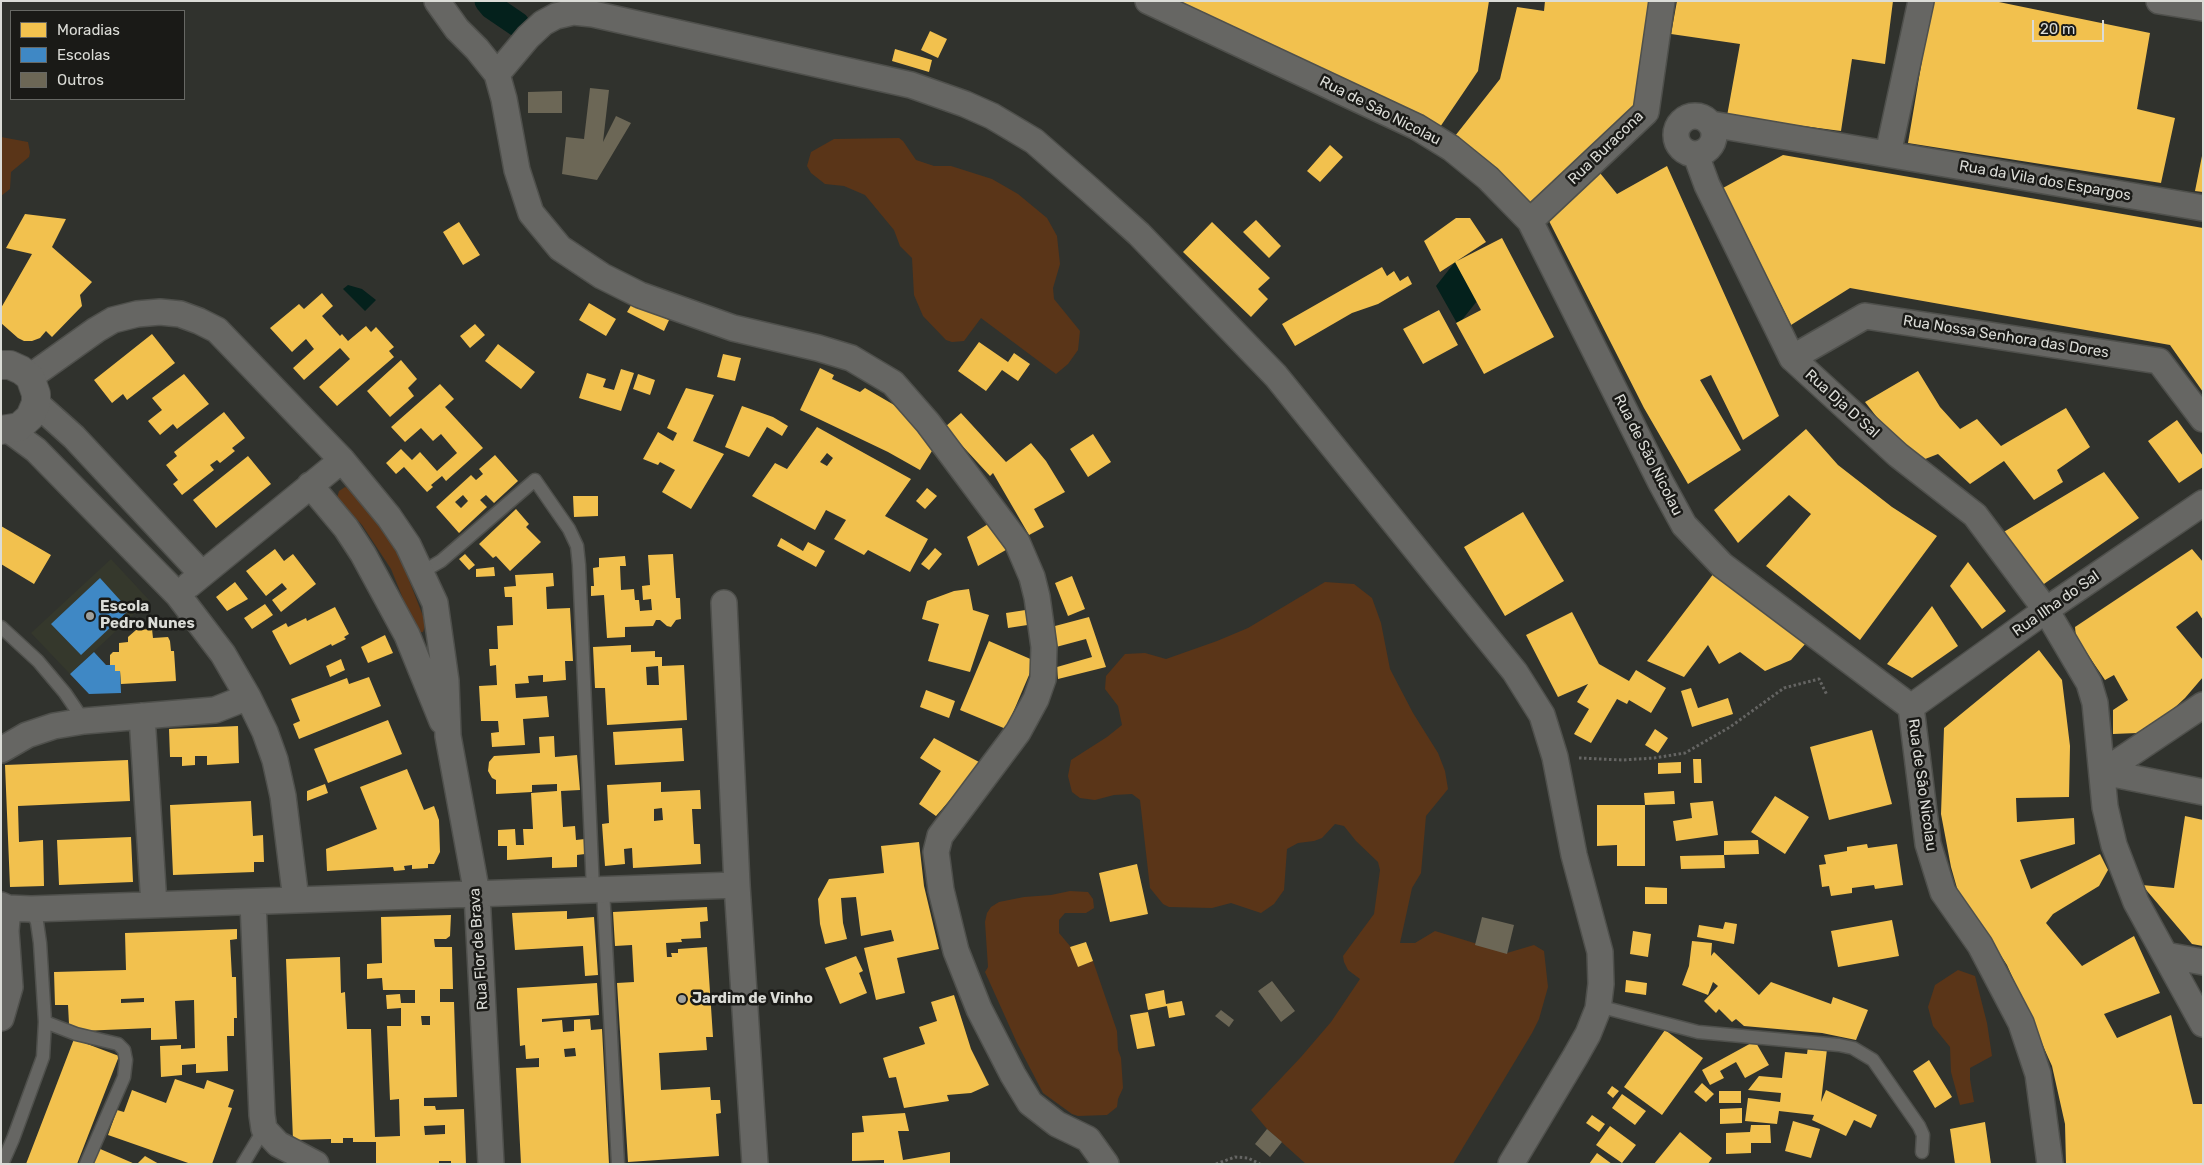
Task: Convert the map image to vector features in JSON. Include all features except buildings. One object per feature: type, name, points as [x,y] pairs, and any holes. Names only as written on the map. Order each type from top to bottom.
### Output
[{"type":"street","points":[[437,1],[457,29],[477,49],[497,74],[504,99],[517,170],[531,213],[560,248],[602,276],[640,295],[733,328],[852,358],[893,383],[928,423],[1017,542],[1032,577],[1038,597],[1044,647],[1043,679],[1036,699],[1018,732],[940,836],[936,852],[941,890],[956,951],[979,1009],[1030,1103],[1057,1124],[1088,1139],[1106,1164]]},
{"type":"street","name":"Rua de São Nicolau","points":[[1148,1],[1417,127],[1451,148],[1488,178],[1530,221],[1660,481],[1684,525],[1722,565],[1911,707],[1928,844],[1943,892],[1980,945],[2021,1023],[2038,1074],[2050,1164]]},
{"type":"street","name":"Rua Buracona","points":[[1530,221],[1646,112],[1662,1]]},
{"type":"street","points":[[1888,154],[1920,1]]},
{"type":"street","points":[[2159,1],[2203,8]]},
{"type":"street","points":[[497,74],[528,37],[543,23],[556,16],[573,12],[592,14],[911,85],[966,104],[992,116],[1034,141],[1140,234],[1276,376],[1515,672],[1542,715],[1555,757],[1574,855],[1600,952],[1601,984],[1598,1006],[1588,1034],[1510,1164]]},
{"type":"street","points":[[1646,112],[1679,124]]},
{"type":"street","points":[[1695,116],[1707,120],[1711,124],[1715,135],[1707,151],[1696,155],[1684,151],[1677,142],[1676,136],[1679,124],[1684,120],[1695,116]]},
{"type":"street","name":"Rua da Vila dos Espargos","points":[[1711,124],[2203,208]]},
{"type":"street","name":"Rua Dja D´Sal","points":[[1696,155],[1707,185],[1792,358],[1898,455],[1975,515],[2046,610],[2089,683],[2095,703],[2105,807],[2114,845],[2136,902],[2203,1024]]},
{"type":"street","points":[[5,430],[19,427],[30,417],[36,403],[36,394],[11,367],[96,330],[113,320],[152,313],[180,314],[216,330],[342,460],[389,517],[408,545],[435,603],[446,682],[448,736]]},
{"type":"street","name":"Rua Nossa Senhora das Dores","points":[[1792,358],[1865,316],[2159,361],[2203,419]]},
{"type":"street","points":[[36,403],[74,437],[202,574]]},
{"type":"street","points":[[5,430],[36,450],[178,595],[223,654],[248,697],[265,732],[275,760],[282,796],[296,900]]},
{"type":"street","points":[[178,595],[342,460]]},
{"type":"street","points":[[310,485],[346,528],[407,634],[448,736]]},
{"type":"street","name":"Rua Ilha do Sal","points":[[1911,707],[2046,610],[2203,503]]},
{"type":"street","points":[[724,602],[737,885],[755,1164]]},
{"type":"street","points":[[1,750],[27,735],[54,726],[84,721],[215,710],[248,697]]},
{"type":"street","points":[[2103,772],[2203,704]]},
{"type":"street","points":[[142,716],[154,905]]},
{"type":"street","name":"Rua Flor de Brava","points":[[448,736],[477,894],[491,1164]]},
{"type":"street","points":[[2103,772],[2203,792]]},
{"type":"street","points":[[1,1018],[10,987],[6,932],[13,907],[253,902],[737,885]]},
{"type":"street","points":[[253,902],[264,1129],[278,1144],[316,1164]]},
{"type":"street","points":[[2165,955],[2203,962]]},
{"type":"lane","points":[[422,572],[441,561],[535,480],[569,529],[577,546],[598,890],[618,1164]]},
{"type":"lane","points":[[1,627],[38,661],[65,693],[84,721]]},
{"type":"lane","points":[[2,1164],[17,1130],[43,1057],[45,1022],[37,922],[13,907]]},
{"type":"lane","points":[[1598,1006],[1698,1032],[1839,1044],[1853,1048],[1873,1060],[1919,1126],[1923,1135],[1922,1152]]},
{"type":"lane","points":[[45,1022],[76,1034],[118,1044],[124,1050],[126,1060],[124,1077],[86,1164]]},
{"type":"lane","points":[[243,1164],[264,1129]]},
{"type":"path","points":[[1555,757],[1622,760],[1654,758],[1685,753],[1730,727],[1784,688],[1819,679],[1827,695]]},
{"type":"path","points":[[1216,1164],[1235,1157],[1248,1158],[1260,1164]]},
{"type":"shaded area","points":[[1,137],[28,142],[30,152],[29,157],[11,172],[10,189],[1,196]]},
{"type":"shaded area","points":[[899,138],[916,160],[934,166],[951,166],[992,179],[1018,194],[1047,218],[1057,236],[1060,264],[1053,288],[1054,299],[1080,331],[1078,350],[1068,364],[1056,374],[981,318],[964,341],[952,342],[946,340],[923,316],[914,295],[912,258],[900,246],[894,230],[865,195],[844,186],[825,184],[811,173],[807,166],[811,152],[834,139]]},
{"type":"shaded area","points":[[345,487],[352,490],[364,504],[389,539],[402,562],[423,616],[425,626],[423,632],[417,633],[391,569],[362,525],[337,498],[339,491]]},
{"type":"shaded area","name":"Escola Pedro Nunes","points":[[111,559],[149,600],[70,674],[31,633]]},
{"type":"shaded area","points":[[1325,582],[1354,584],[1372,598],[1381,623],[1390,669],[1413,713],[1438,753],[1445,771],[1448,789],[1426,816],[1421,873],[1412,888],[1400,943],[1415,943],[1435,931],[1507,953],[1534,945],[1544,951],[1548,987],[1539,1019],[1453,1164],[1306,1164],[1267,1129],[1251,1110],[1331,1022],[1360,979],[1348,970],[1343,956],[1374,914],[1380,870],[1378,862],[1356,841],[1344,826],[1335,824],[1322,838],[1298,843],[1287,849],[1284,890],[1274,904],[1261,913],[1231,903],[1212,908],[1169,907],[1163,904],[1150,888],[1140,800],[1132,794],[1114,795],[1095,800],[1080,798],[1072,792],[1068,776],[1071,760],[1122,725],[1118,706],[1105,689],[1106,676],[1125,654],[1145,653],[1166,659],[1217,641],[1248,628]]},
{"type":"shaded area","points":[[1070,891],[1088,892],[1093,899],[1094,908],[1086,913],[1065,913],[1059,920],[1059,933],[1070,946],[1078,967],[1093,961],[1117,1031],[1123,1088],[1117,1107],[1107,1115],[1078,1116],[1072,1114],[1043,1093],[1017,1043],[985,972],[988,967],[985,922],[991,907],[999,902]]},
{"type":"shaded area","points":[[1958,970],[1975,976],[1987,1023],[1992,1056],[1970,1068],[1974,1102],[1960,1105],[1951,1072],[1950,1047],[1933,1026],[1928,1007],[1935,985]]},
{"type":"water","points":[[1455,262],[1477,301],[1458,325],[1436,286]]},
{"type":"water","points":[[348,285],[362,289],[376,300],[365,311],[343,289]]},
{"type":"waterway","points":[[487,1],[492,7],[517,24]]},
{"type":"place","name":"Escola Pedro Nunes","points":[[90,616]]},
{"type":"place","name":"Jardim de Vinho","points":[[682,999]]}]
